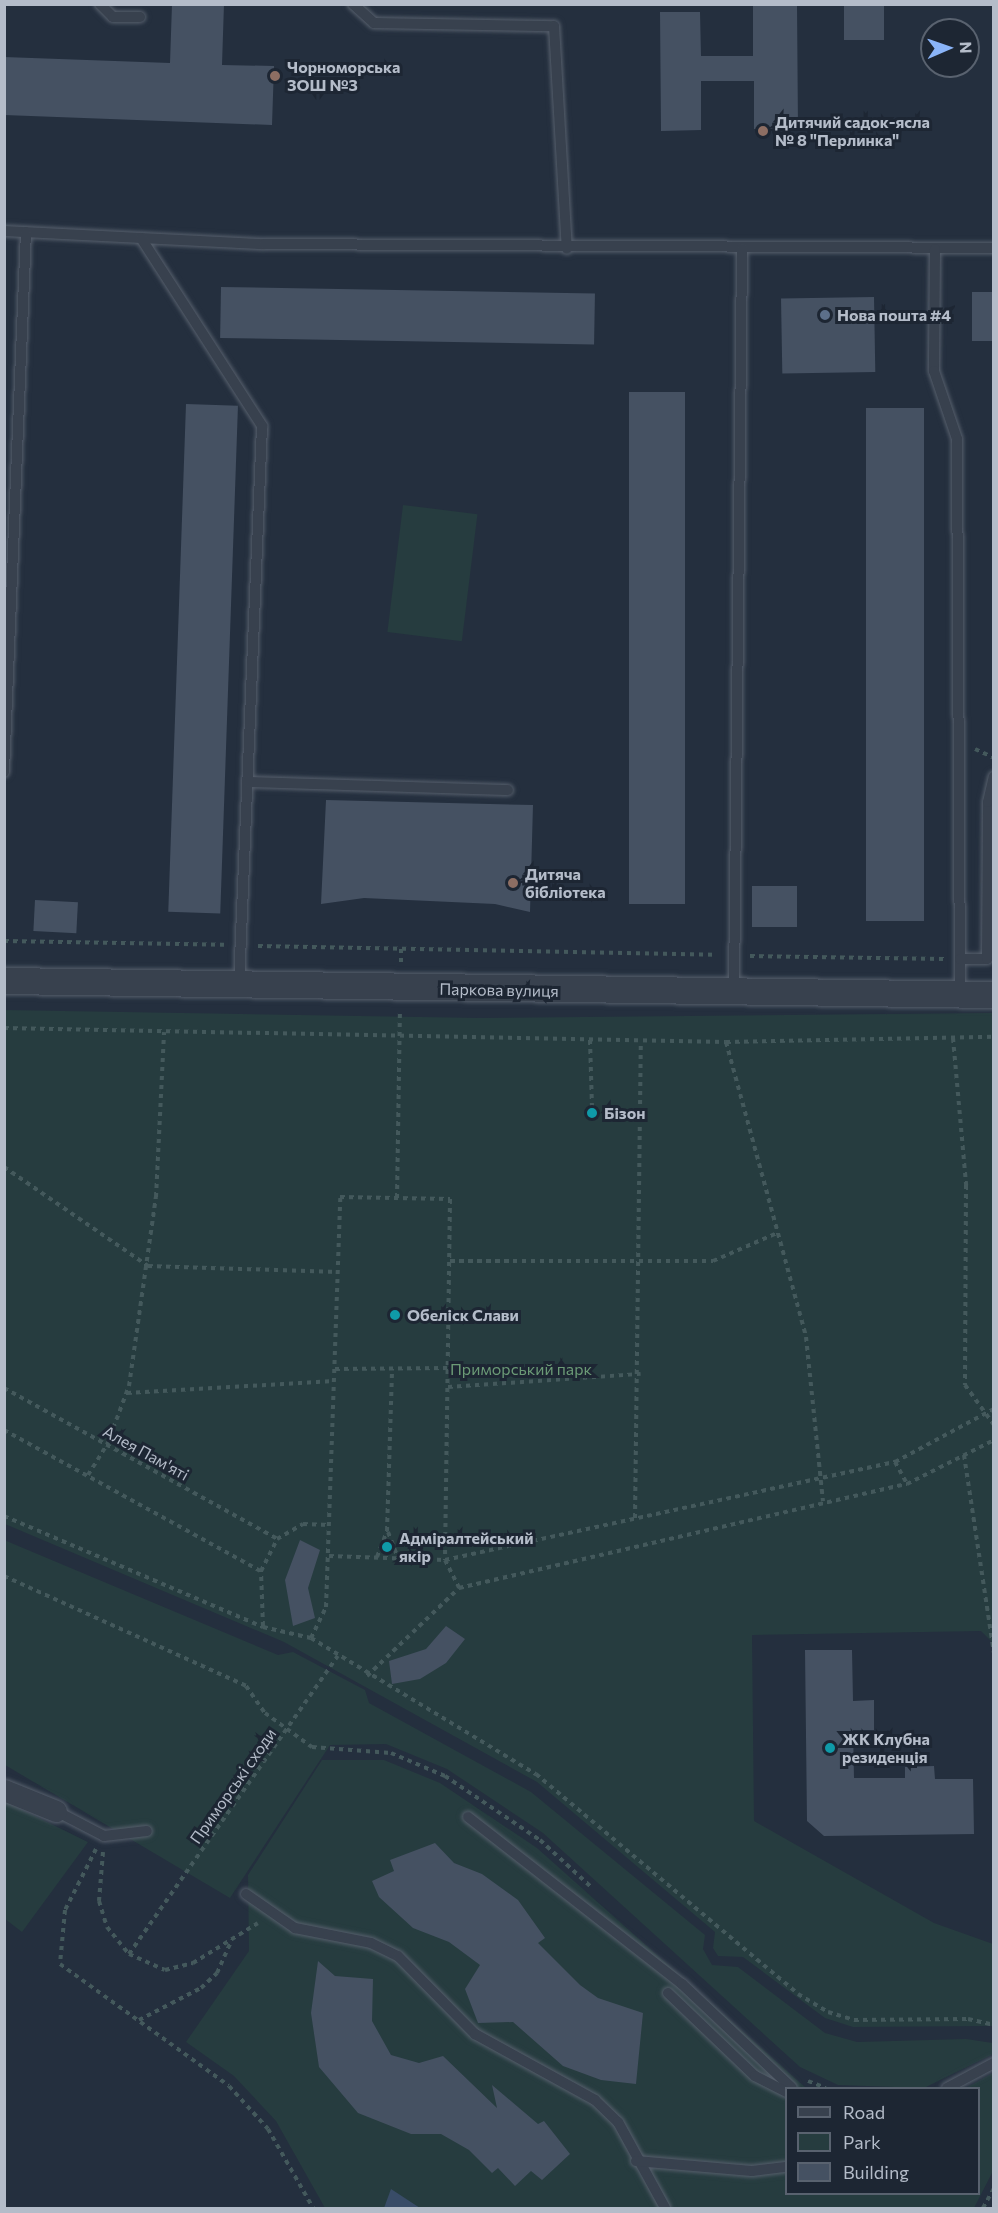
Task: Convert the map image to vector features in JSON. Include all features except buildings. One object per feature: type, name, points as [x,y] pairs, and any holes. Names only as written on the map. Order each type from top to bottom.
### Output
[{"type":"street","name":"Паркова вулиця","points":[[4,981],[734,994],[993,995]]},
{"type":"street","points":[[4,1790],[56,1811]]},
{"type":"lane","points":[[100,4],[112,17],[140,17]]},
{"type":"lane","points":[[353,4],[374,23],[554,26],[567,249]]},
{"type":"lane","points":[[4,231],[141,238],[567,249],[993,248]]},
{"type":"lane","points":[[4,772],[26,232]]},
{"type":"lane","points":[[141,238],[262,426],[238,985]]},
{"type":"lane","points":[[734,994],[742,248]]},
{"type":"lane","points":[[935,249],[934,371],[957,439],[960,995]]},
{"type":"lane","points":[[960,959],[987,959],[988,802],[993,777]]},
{"type":"lane","points":[[247,782],[508,790]]},
{"type":"lane","points":[[56,1811],[104,1836],[147,1831]]},
{"type":"lane","points":[[468,1817],[682,1984],[791,2087]]},
{"type":"lane","points":[[246,1894],[273,1913],[318,1936],[371,1943],[398,1956],[475,2034],[595,2100],[618,2122],[636,2161],[665,2208]]},
{"type":"lane","points":[[668,1993],[755,2076],[785,2091]]},
{"type":"lane","points":[[949,2087],[993,2063]]},
{"type":"lane","points":[[636,2161],[752,2171],[785,2167]]},
{"type":"path","points":[[4,941],[960,959]]},
{"type":"path","points":[[397,1198],[401,948]]},
{"type":"path","points":[[4,1028],[400,1038],[726,1042],[993,1037]]},
{"type":"path","points":[[88,1475],[107,1445],[127,1393],[147,1266],[164,1032]]},
{"type":"path","points":[[953,1038],[966,1185],[965,1385],[993,1425]]},
{"type":"path","points":[[590,1040],[592,1108]]},
{"type":"path","points":[[635,1518],[641,1374],[641,1041]]},
{"type":"path","points":[[726,1042],[806,1337],[823,1501]]},
{"type":"path","points":[[4,1167],[147,1266],[338,1272]]},
{"type":"path","points":[[311,1638],[326,1607],[340,1197],[450,1199],[445,1560],[459,1588]]},
{"type":"path","points":[[450,1261],[713,1261],[777,1233]]},
{"type":"path","points":[[335,1369],[448,1368]]},
{"type":"path","points":[[377,1557],[387,1532],[392,1369]]},
{"type":"path","points":[[448,1387],[641,1374]]},
{"type":"path","points":[[127,1393],[334,1381]]},
{"type":"path","name":"Алея Пам'яті","points":[[4,1388],[277,1539]]},
{"type":"path","points":[[328,1556],[445,1560],[895,1462],[986,1416],[993,1409]]},
{"type":"path","points":[[4,1430],[261,1571]]},
{"type":"path","points":[[367,1676],[459,1588],[823,1501],[907,1484],[993,1440]]},
{"type":"path","points":[[964,1455],[993,1653]]},
{"type":"path","points":[[895,1462],[907,1484]]},
{"type":"path","points":[[4,1516],[263,1627],[311,1638],[367,1676],[536,1774],[798,1994],[828,2012],[854,2020],[968,2019],[993,2025]]},
{"type":"path","points":[[263,1627],[261,1571],[277,1539],[303,1524],[330,1525]]},
{"type":"path","points":[[387,1532],[398,1558]]},
{"type":"path","points":[[4,1576],[246,1686],[265,1713],[324,1752],[391,1753],[444,1776],[540,1840],[600,1895]]},
{"type":"path","name":"Приморські сходи","points":[[129,1954],[338,1656]]},
{"type":"path","points":[[104,1836],[99,1901],[107,1927],[129,1954],[165,1970],[193,1963],[273,1913]]},
{"type":"path","points":[[104,1836],[65,1910],[60,1964],[229,2086],[268,2129],[314,2208]]},
{"type":"path","points":[[139,2020],[201,1988],[217,1973],[233,1939]]},
{"type":"path","points":[[798,2074],[824,2087]]},
{"type":"path","points":[[982,2208],[993,2188]]},
{"type":"green space","points":[[403,505],[477,514],[462,641],[387,632]]},
{"type":"green space","name":"Приморський парк","points":[[4,1010],[479,1018],[993,1013],[993,1643],[981,1631],[752,1635],[754,1821],[934,1923],[993,1944],[993,2026],[853,2027],[825,2018],[743,1957],[718,1956],[713,1948],[715,1932],[537,1782],[284,1642],[5,1524]]},
{"type":"green space","points":[[4,1540],[278,1655],[293,1652],[365,1690],[369,1703],[531,1792],[705,1935],[703,1949],[712,1965],[738,1967],[825,2033],[857,2042],[966,2039],[993,2043],[993,2054],[926,2087],[838,2085],[800,2067],[543,1833],[447,1769],[386,1744],[330,1745],[230,1898],[5,1765]]},
{"type":"green space","points":[[322,1760],[384,1760],[440,1783],[537,1848],[805,2087],[785,2087],[785,2195],[980,2195],[980,2087],[968,2087],[993,2073],[993,2171],[974,2208],[325,2208],[276,2121],[234,2076],[186,2042],[249,1951],[248,1875]]},
{"type":"green space","points":[[4,1801],[88,1842],[22,1932],[5,1919]]},
{"type":"water","points":[[391,2189],[420,2208],[384,2208]]},
{"type":"place","name":"Чорноморська ЗОШ №3","points":[[275,76]]},
{"type":"place","name":"Дитячий садок-ясла № 8 \"Перлинка\"","points":[[763,131]]},
{"type":"place","name":"Нова пошта #4","points":[[825,315]]},
{"type":"place","name":"Дитяча бібліотека","points":[[513,883]]},
{"type":"place","name":"Бізон","points":[[592,1113]]},
{"type":"place","name":"Обеліск Cлави","points":[[395,1315]]},
{"type":"place","name":"Адміралтейський якір","points":[[387,1547]]},
{"type":"place","name":"ЖК Клубна резиденція","points":[[830,1748]]}]
